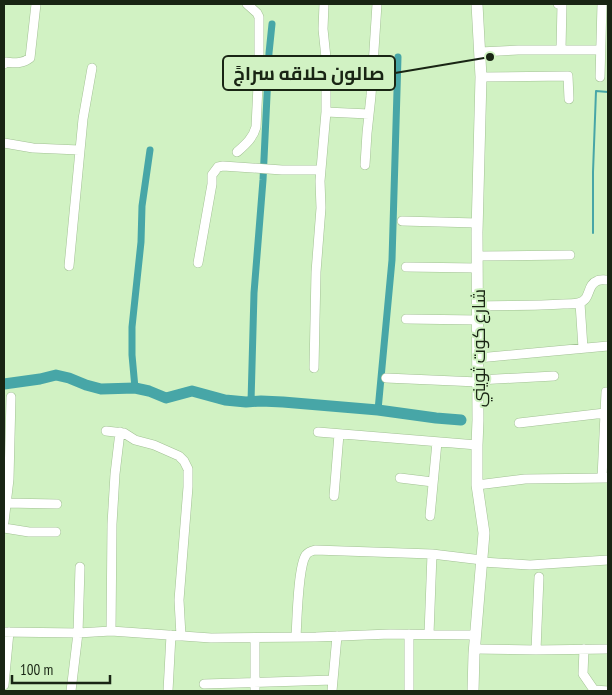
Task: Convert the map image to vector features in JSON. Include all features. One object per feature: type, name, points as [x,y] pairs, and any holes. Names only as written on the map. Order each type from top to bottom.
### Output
[{"type":"main road","name":"شارع كوت ثويني","points":[[473,691],[474,649],[484,533],[477,485],[477,223],[481,77],[477,4]]},
{"type":"street","points":[[4,64],[6,62],[20,63],[30,58],[36,4]]},
{"type":"street","points":[[237,152],[249,141],[256,127],[259,17],[248,4]]},
{"type":"street","points":[[314,368],[320,181],[326,112],[324,4]]},
{"type":"street","points":[[365,165],[377,4]]},
{"type":"street","points":[[558,4],[562,4],[561,49]]},
{"type":"street","points":[[600,77],[602,4]]},
{"type":"street","points":[[480,52],[561,49],[600,50]]},
{"type":"street","points":[[69,266],[84,107],[92,68]]},
{"type":"street","points":[[481,77],[568,76],[569,99]]},
{"type":"street","points":[[326,112],[369,114]]},
{"type":"street","points":[[4,142],[33,148],[80,150]]},
{"type":"street","points":[[198,263],[212,184],[212,174],[218,167],[321,170]]},
{"type":"street","points":[[402,221],[477,223]]},
{"type":"street","points":[[477,256],[570,255]]},
{"type":"street","points":[[406,267],[477,268]]},
{"type":"street","points":[[478,306],[580,303],[588,297],[594,282],[608,280]]},
{"type":"street","points":[[580,303],[583,348]]},
{"type":"street","points":[[406,319],[478,320]]},
{"type":"street","points":[[478,358],[608,346]]},
{"type":"street","points":[[386,378],[478,381],[554,376]]},
{"type":"street","points":[[477,485],[525,479],[605,478],[605,413],[606,392],[608,392]]},
{"type":"street","points":[[4,522],[9,478],[12,397]]},
{"type":"street","points":[[519,423],[605,413]]},
{"type":"street","points":[[106,431],[124,433],[135,440],[154,445],[178,456],[184,461],[188,469],[176,635],[168,691]]},
{"type":"street","points":[[111,631],[112,524],[120,432]]},
{"type":"street","points":[[318,432],[477,444]]},
{"type":"street","points":[[334,496],[339,434]]},
{"type":"street","points":[[430,516],[437,442]]},
{"type":"street","points":[[400,478],[433,482]]},
{"type":"street","points":[[6,502],[57,504]]},
{"type":"street","points":[[4,528],[29,532],[56,532]]},
{"type":"street","points":[[296,637],[302,570],[306,555],[310,551],[432,554],[530,565],[608,560]]},
{"type":"street","points":[[429,634],[432,554]]},
{"type":"street","points":[[71,691],[78,633],[80,567]]},
{"type":"street","points":[[536,650],[539,577]]},
{"type":"street","points":[[4,685],[6,632],[78,633],[111,631],[210,638],[409,634],[476,635]]},
{"type":"street","points":[[409,634],[409,691]]},
{"type":"street","points":[[332,691],[338,636]]},
{"type":"street","points":[[255,638],[255,687]]},
{"type":"street","points":[[474,649],[608,649]]},
{"type":"street","points":[[584,649],[583,674],[594,690],[608,691]]},
{"type":"street","points":[[204,684],[255,687],[334,680]]},
{"type":"waterway","points":[[251,402],[254,293],[272,24]]},
{"type":"waterway","points":[[378,410],[392,260],[398,57]]},
{"type":"waterway","points":[[593,233],[596,91],[608,92]]},
{"type":"waterway","points":[[135,388],[132,327],[141,242],[142,206],[150,150]]},
{"type":"waterway","points":[[4,384],[56,375],[101,389],[135,388],[166,398],[192,391],[225,400],[283,402],[378,410],[461,420]]},
{"type":"place","name":"صالون حلاقه سراجً","points":[[490,57]]}]
